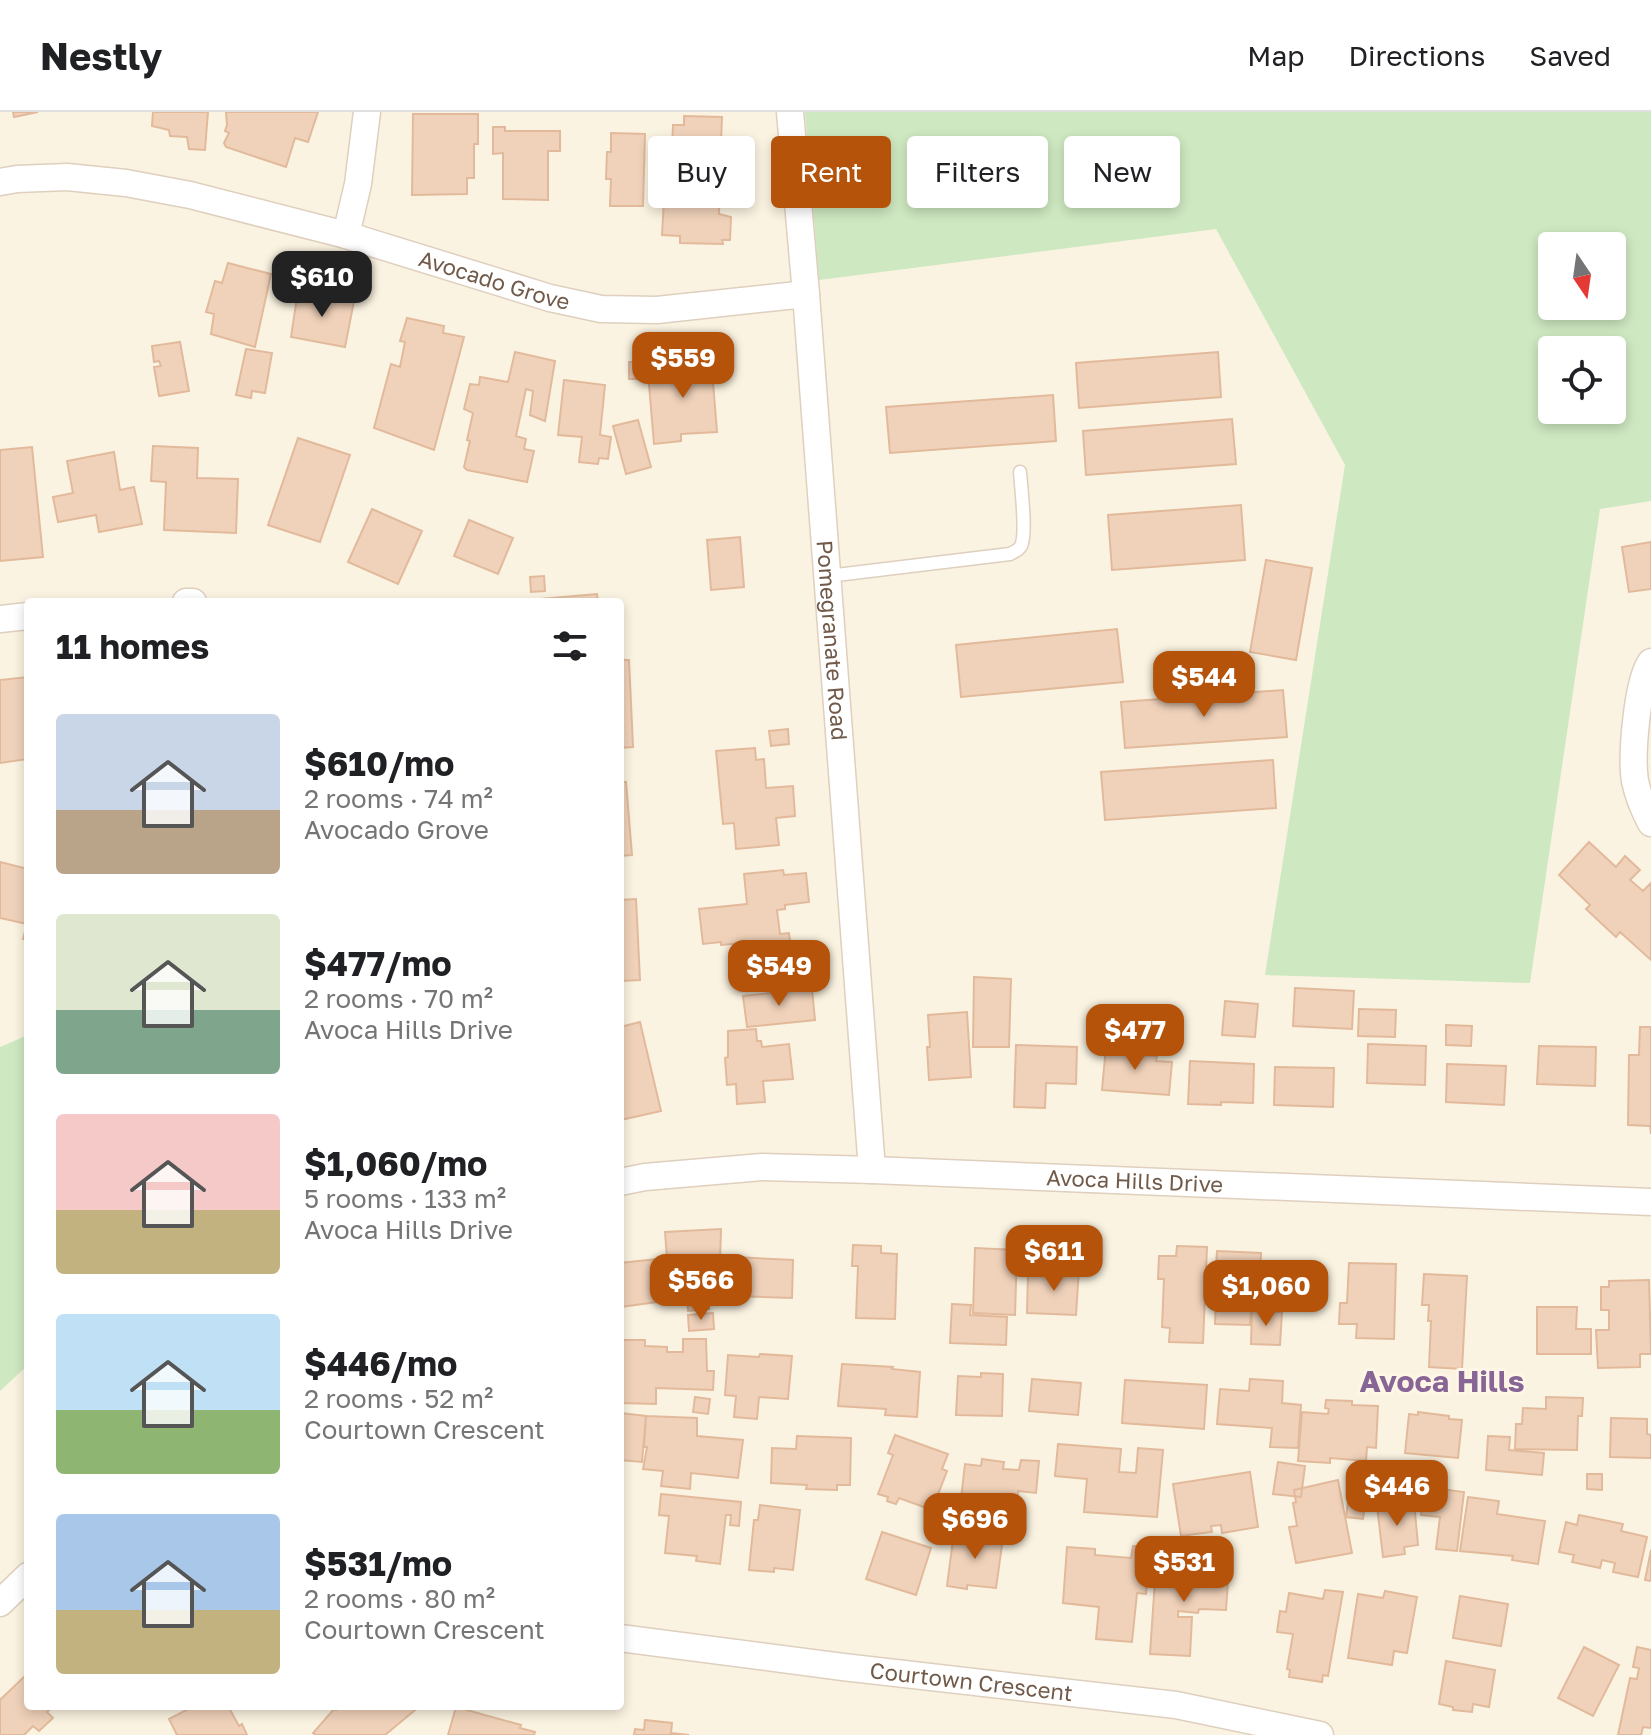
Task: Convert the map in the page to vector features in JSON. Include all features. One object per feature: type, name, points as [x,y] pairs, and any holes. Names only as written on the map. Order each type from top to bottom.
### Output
[{"type":"street","points":[[346,235],[358,184],[367,112]]},
{"type":"street","name":"Pomegranate Road","points":[[790,112],[872,1170]]},
{"type":"street","name":"Avocado Grove","points":[[0,182],[67,177],[126,183],[190,195],[346,235],[550,298],[601,309],[657,310],[806,294]]},
{"type":"street","points":[[0,619],[24,616]]},
{"type":"street","points":[[1651,662],[1642,682],[1633,755],[1635,781],[1651,823]]},
{"type":"street","name":"Avoca Hills Drive","points":[[624,1181],[762,1167],[1651,1202]]},
{"type":"street","points":[[0,1603],[24,1580]]},
{"type":"street","name":"Courtown Crescent","points":[[624,1639],[1176,1705],[1320,1735]]},
{"type":"lane","points":[[828,576],[1017,551],[1023,534],[1020,472]]},
{"type":"green space","points":[[805,112],[1651,112],[1651,501],[1600,509],[1530,983],[1265,975],[1345,465],[1216,229],[819,280],[813,208],[891,208],[891,136],[807,136]]},
{"type":"green space","points":[[24,1037],[24,1369],[0,1391],[0,1047]]},
{"type":"building","points":[[13,112],[38,112],[14,117]]},
{"type":"building","points":[[153,112],[208,112],[205,150],[189,149],[187,137],[170,136],[169,130],[152,126]]},
{"type":"building","points":[[226,112],[318,112],[308,142],[295,138],[286,167],[226,147],[224,143],[229,133],[225,131]]},
{"type":"building","points":[[413,114],[478,114],[474,178],[467,178],[467,194],[412,195]]},
{"type":"building","points":[[684,116],[722,117],[721,136],[673,136],[673,125],[684,125]]},
{"type":"building","points":[[493,127],[505,127],[505,131],[560,131],[560,151],[548,151],[548,200],[503,199],[503,153],[493,154]]},
{"type":"building","points":[[611,133],[645,134],[643,206],[610,206],[611,179],[606,179]]},
{"type":"building","points":[[664,208],[719,208],[719,214],[731,217],[730,240],[722,240],[723,244],[680,243],[680,236],[662,235]]},
{"type":"building","points":[[228,263],[271,274],[255,347],[211,334],[214,314],[206,312],[215,281],[222,283]]},
{"type":"building","points":[[298,290],[354,301],[345,347],[291,337]]},
{"type":"building","points":[[407,318],[444,326],[443,333],[464,337],[434,450],[374,428],[391,364],[400,367],[405,342],[400,341]]},
{"type":"building","points":[[180,342],[189,391],[159,396],[154,367],[161,366],[159,361],[154,362],[152,346]]},
{"type":"building","points":[[246,349],[272,353],[265,393],[252,391],[251,398],[236,395]]},
{"type":"building","points":[[515,352],[555,361],[545,421],[530,415],[533,391],[526,389],[516,436],[526,439],[524,449],[534,451],[527,482],[464,467],[473,413],[464,409],[470,384],[479,385],[480,377],[508,382]]},
{"type":"building","points":[[1218,352],[1221,397],[1079,408],[1076,363]]},
{"type":"building","points":[[711,357],[717,432],[681,434],[681,441],[654,444],[648,373],[670,371],[669,361]]},
{"type":"building","points":[[629,362],[640,362],[641,379],[629,379]]},
{"type":"building","points":[[564,380],[605,385],[600,435],[611,437],[608,459],[599,458],[598,464],[579,462],[582,437],[558,435]]},
{"type":"building","points":[[1053,395],[1056,441],[890,453],[886,407]]},
{"type":"building","points":[[1232,419],[1236,464],[1086,475],[1083,431]]},
{"type":"building","points":[[638,420],[651,467],[626,474],[613,426]]},
{"type":"building","points":[[298,438],[350,455],[320,542],[268,525]]},
{"type":"building","points":[[153,446],[198,448],[197,478],[238,479],[236,533],[164,530],[166,482],[151,481]]},
{"type":"building","points":[[32,447],[43,557],[0,561],[0,450]]},
{"type":"building","points":[[114,452],[120,490],[134,487],[142,524],[99,532],[96,515],[58,522],[53,497],[73,493],[67,461]]},
{"type":"building","points":[[1241,505],[1245,560],[1112,570],[1108,515]]},
{"type":"building","points":[[372,509],[422,531],[398,584],[348,562]]},
{"type":"building","points":[[469,520],[513,538],[498,574],[454,556]]},
{"type":"building","points":[[740,537],[744,587],[711,590],[707,540]]},
{"type":"building","points":[[1651,542],[1651,589],[1629,592],[1622,547]]},
{"type":"building","points":[[1266,560],[1312,568],[1296,660],[1250,652]]},
{"type":"building","points":[[544,576],[545,591],[531,592],[530,577]]},
{"type":"building","points":[[597,594],[598,598],[550,598]]},
{"type":"building","points":[[1117,629],[1123,682],[961,697],[956,645]]},
{"type":"building","points":[[624,660],[629,660],[633,747],[624,748]]},
{"type":"building","points":[[24,677],[24,760],[0,763],[0,680]]},
{"type":"building","points":[[1283,690],[1287,737],[1125,748],[1121,702]]},
{"type":"building","points":[[788,729],[789,744],[771,746],[769,731]]},
{"type":"building","points":[[755,748],[756,760],[764,759],[766,788],[793,786],[795,816],[776,818],[779,845],[736,849],[734,823],[723,824],[716,751]]},
{"type":"building","points":[[1273,760],[1276,808],[1105,820],[1101,772]]},
{"type":"building","points":[[624,782],[626,782],[632,855],[624,856]]},
{"type":"building","points":[[1589,842],[1616,867],[1625,856],[1640,870],[1630,880],[1643,891],[1651,883],[1651,960],[1620,932],[1616,937],[1586,909],[1590,905],[1559,875]]},
{"type":"building","points":[[0,862],[24,868],[24,923],[0,918]]},
{"type":"building","points":[[783,870],[784,875],[806,873],[809,902],[785,905],[785,909],[777,910],[780,934],[789,933],[793,966],[746,971],[743,943],[703,944],[699,909],[747,904],[744,874]]},
{"type":"building","points":[[636,899],[640,980],[624,981],[624,900]]},
{"type":"building","points":[[974,977],[1011,979],[1009,1047],[973,1047]]},
{"type":"building","points":[[1295,988],[1354,991],[1352,1029],[1293,1026]]},
{"type":"building","points":[[812,989],[815,1020],[747,1027],[743,996]]},
{"type":"building","points":[[1225,1001],[1258,1004],[1255,1037],[1222,1035]]},
{"type":"building","points":[[1359,1009],[1396,1010],[1395,1037],[1358,1036]]},
{"type":"building","points":[[967,1012],[971,1077],[929,1080],[928,1015]]},
{"type":"building","points":[[640,1022],[661,1111],[624,1119],[624,1026]]},
{"type":"building","points":[[1446,1025],[1472,1026],[1471,1046],[1446,1045]]},
{"type":"building","points":[[1640,1027],[1651,1027],[1651,1134],[1650,1126],[1628,1125],[1629,1055],[1639,1055]]},
{"type":"building","points":[[756,1029],[757,1041],[761,1041],[762,1047],[789,1044],[793,1079],[763,1081],[765,1102],[737,1104],[736,1084],[727,1085],[725,1058],[728,1057],[728,1031]]},
{"type":"building","points":[[1368,1044],[1426,1046],[1425,1085],[1367,1083]]},
{"type":"building","points":[[1016,1045],[1077,1047],[1076,1084],[1046,1083],[1045,1108],[1014,1107]]},
{"type":"building","points":[[1106,1046],[1142,1049],[1142,1055],[1157,1056],[1156,1061],[1172,1062],[1169,1095],[1102,1090]]},
{"type":"building","points":[[1539,1046],[1596,1047],[1595,1086],[1537,1084]]},
{"type":"building","points":[[1190,1061],[1254,1064],[1253,1103],[1188,1104]]},
{"type":"building","points":[[1447,1064],[1506,1066],[1504,1105],[1446,1102]]},
{"type":"building","points":[[1275,1067],[1334,1068],[1333,1107],[1274,1105]]},
{"type":"building","points":[[721,1229],[720,1261],[712,1261],[716,1296],[708,1296],[709,1309],[688,1311],[687,1298],[624,1306],[624,1263],[667,1258],[665,1232]]},
{"type":"building","points":[[853,1245],[881,1246],[881,1253],[897,1254],[895,1319],[856,1318],[858,1266],[852,1266]]},
{"type":"building","points":[[1177,1246],[1207,1247],[1203,1343],[1169,1342],[1170,1328],[1162,1327],[1164,1279],[1158,1279],[1159,1256],[1176,1256]]},
{"type":"building","points":[[975,1248],[1017,1250],[1015,1315],[973,1313]]},
{"type":"building","points":[[1217,1251],[1261,1253],[1260,1276],[1253,1275],[1250,1325],[1215,1324],[1216,1296],[1221,1296],[1221,1284],[1215,1284]]},
{"type":"building","points":[[735,1257],[793,1260],[792,1298],[733,1296]]},
{"type":"building","points":[[1349,1263],[1396,1264],[1394,1339],[1356,1338],[1357,1324],[1339,1324],[1340,1303],[1347,1303]]},
{"type":"building","points":[[1060,1268],[1079,1269],[1076,1315],[1027,1313],[1028,1274],[1059,1276]]},
{"type":"building","points":[[1424,1274],[1467,1276],[1462,1369],[1429,1367],[1431,1321],[1428,1321],[1429,1305],[1422,1305]]},
{"type":"building","points":[[1649,1280],[1651,1354],[1640,1354],[1640,1367],[1598,1368],[1596,1330],[1609,1330],[1609,1310],[1601,1310],[1601,1287],[1609,1287],[1609,1281]]},
{"type":"building","points":[[952,1304],[971,1305],[970,1315],[1007,1317],[1006,1345],[950,1343]]},
{"type":"building","points":[[1537,1307],[1577,1307],[1576,1329],[1591,1329],[1591,1354],[1537,1354]]},
{"type":"building","points":[[1252,1311],[1282,1312],[1280,1345],[1251,1344]]},
{"type":"building","points":[[713,1313],[714,1329],[689,1331],[688,1315]]},
{"type":"building","points":[[683,1339],[706,1339],[707,1371],[714,1371],[713,1390],[656,1388],[656,1404],[624,1403],[624,1340],[645,1340],[645,1346],[667,1347],[667,1352],[683,1352]]},
{"type":"building","points":[[760,1354],[792,1356],[788,1399],[759,1397],[757,1419],[734,1417],[736,1396],[725,1395],[728,1355],[759,1357]]},
{"type":"building","points":[[842,1364],[920,1372],[917,1417],[885,1415],[886,1409],[838,1406]]},
{"type":"building","points":[[981,1373],[1003,1374],[1002,1416],[956,1415],[958,1376],[981,1377]]},
{"type":"building","points":[[1032,1379],[1081,1383],[1078,1415],[1029,1411]]},
{"type":"building","points":[[1250,1379],[1283,1381],[1282,1403],[1301,1405],[1298,1448],[1270,1447],[1272,1428],[1217,1424],[1220,1389],[1249,1391]]},
{"type":"building","points":[[1125,1380],[1207,1385],[1204,1429],[1122,1423]]},
{"type":"building","points":[[695,1397],[710,1399],[708,1414],[693,1412]]},
{"type":"building","points":[[1546,1397],[1583,1398],[1582,1416],[1578,1416],[1577,1450],[1515,1449],[1516,1424],[1522,1424],[1523,1408],[1546,1409]]},
{"type":"building","points":[[1326,1400],[1378,1406],[1376,1448],[1367,1447],[1366,1461],[1330,1458],[1330,1463],[1298,1461],[1302,1412],[1328,1414]]},
{"type":"building","points":[[1418,1412],[1462,1420],[1458,1458],[1405,1453],[1409,1414],[1418,1415]]},
{"type":"building","points":[[624,1413],[646,1416],[642,1462],[624,1460]]},
{"type":"building","points":[[646,1416],[697,1418],[697,1436],[743,1440],[738,1478],[691,1473],[690,1489],[661,1486],[663,1471],[643,1469],[647,1447],[644,1447]]},
{"type":"building","points":[[1611,1418],[1647,1419],[1651,1458],[1610,1457]]},
{"type":"building","points":[[895,1435],[948,1454],[942,1469],[947,1471],[932,1510],[899,1498],[896,1504],[878,1494],[893,1455],[888,1453]]},
{"type":"building","points":[[797,1436],[851,1438],[850,1485],[837,1485],[837,1490],[771,1483],[772,1448],[796,1449]]},
{"type":"building","points":[[1488,1436],[1510,1437],[1509,1450],[1544,1453],[1542,1475],[1486,1470]]},
{"type":"building","points":[[1058,1444],[1121,1449],[1119,1472],[1136,1473],[1138,1448],[1163,1450],[1157,1517],[1084,1512],[1087,1479],[1055,1476]]},
{"type":"building","points":[[982,1459],[1004,1462],[1003,1469],[1019,1470],[1021,1460],[1039,1461],[1036,1493],[1018,1491],[1017,1506],[981,1502],[980,1510],[960,1508],[965,1464],[981,1466]]},
{"type":"building","points":[[1278,1462],[1305,1466],[1301,1497],[1273,1494]]},
{"type":"building","points":[[1352,1469],[1369,1471],[1363,1519],[1346,1517]]},
{"type":"building","points":[[1250,1472],[1258,1527],[1222,1533],[1221,1525],[1211,1526],[1212,1532],[1181,1536],[1173,1484]]},
{"type":"building","points":[[1587,1474],[1602,1474],[1602,1490],[1587,1489]]},
{"type":"building","points":[[1338,1480],[1352,1553],[1296,1563],[1289,1527],[1297,1526],[1294,1490]]},
{"type":"building","points":[[1425,1487],[1464,1492],[1457,1551],[1436,1549],[1440,1517],[1421,1515]]},
{"type":"building","points":[[661,1494],[741,1502],[739,1526],[730,1525],[731,1515],[726,1515],[720,1564],[696,1561],[697,1556],[665,1553],[669,1516],[659,1515]]},
{"type":"building","points":[[1468,1497],[1499,1501],[1497,1514],[1545,1521],[1538,1564],[1512,1560],[1513,1556],[1460,1551]]},
{"type":"building","points":[[1414,1501],[1418,1545],[1404,1547],[1405,1554],[1383,1557],[1377,1506]]},
{"type":"building","points":[[760,1505],[800,1510],[793,1570],[749,1570],[754,1520],[758,1520]]},
{"type":"building","points":[[1579,1515],[1623,1524],[1621,1531],[1647,1537],[1638,1577],[1613,1572],[1615,1563],[1602,1560],[1600,1568],[1572,1562],[1574,1555],[1559,1552],[1566,1522],[1577,1525]]},
{"type":"building","points":[[882,1532],[931,1548],[916,1595],[866,1579]]},
{"type":"building","points":[[954,1532],[1003,1538],[996,1588],[947,1586]]},
{"type":"building","points":[[1133,1546],[1150,1547],[1146,1594],[1137,1593],[1132,1642],[1096,1639],[1099,1607],[1063,1603],[1067,1547],[1095,1549],[1095,1555],[1131,1558]]},
{"type":"building","points":[[1651,1550],[1651,1581],[1645,1580]]},
{"type":"building","points":[[1198,1564],[1229,1566],[1226,1610],[1199,1609],[1198,1613],[1178,1611],[1178,1617],[1192,1617],[1190,1656],[1150,1654],[1156,1565],[1198,1568]]},
{"type":"building","points":[[1325,1590],[1343,1592],[1328,1676],[1323,1675],[1322,1682],[1289,1677],[1290,1670],[1287,1669],[1293,1634],[1277,1632],[1280,1611],[1286,1612],[1289,1593],[1323,1599]]},
{"type":"building","points":[[1385,1591],[1417,1597],[1407,1653],[1394,1651],[1392,1665],[1348,1658],[1358,1594],[1383,1598]]},
{"type":"building","points":[[1460,1596],[1508,1604],[1501,1646],[1453,1638]]},
{"type":"building","points":[[1584,1647],[1619,1665],[1593,1716],[1558,1698]]},
{"type":"building","points":[[1637,1647],[1651,1650],[1651,1728],[1643,1727],[1641,1735],[1618,1735],[1630,1678],[1637,1679],[1639,1668],[1633,1667]]},
{"type":"building","points":[[1446,1661],[1495,1670],[1489,1707],[1473,1704],[1472,1712],[1453,1710],[1453,1707],[1439,1704]]},
{"type":"building","points":[[24,1677],[24,1710],[49,1710],[47,1712],[53,1718],[39,1731],[33,1726],[24,1735],[0,1735],[0,1700]]},
{"type":"building","points":[[186,1710],[230,1710],[247,1735],[177,1735],[169,1719]]},
{"type":"building","points":[[333,1710],[415,1710],[385,1735],[313,1733]]},
{"type":"building","points":[[455,1710],[467,1710],[535,1732],[534,1735],[448,1735]]},
{"type":"building","points":[[645,1720],[672,1723],[671,1733],[689,1735],[634,1735],[635,1729],[644,1730]]},
{"type":"district","name":"Avoca Hills","points":[[1442,1382]]}]
